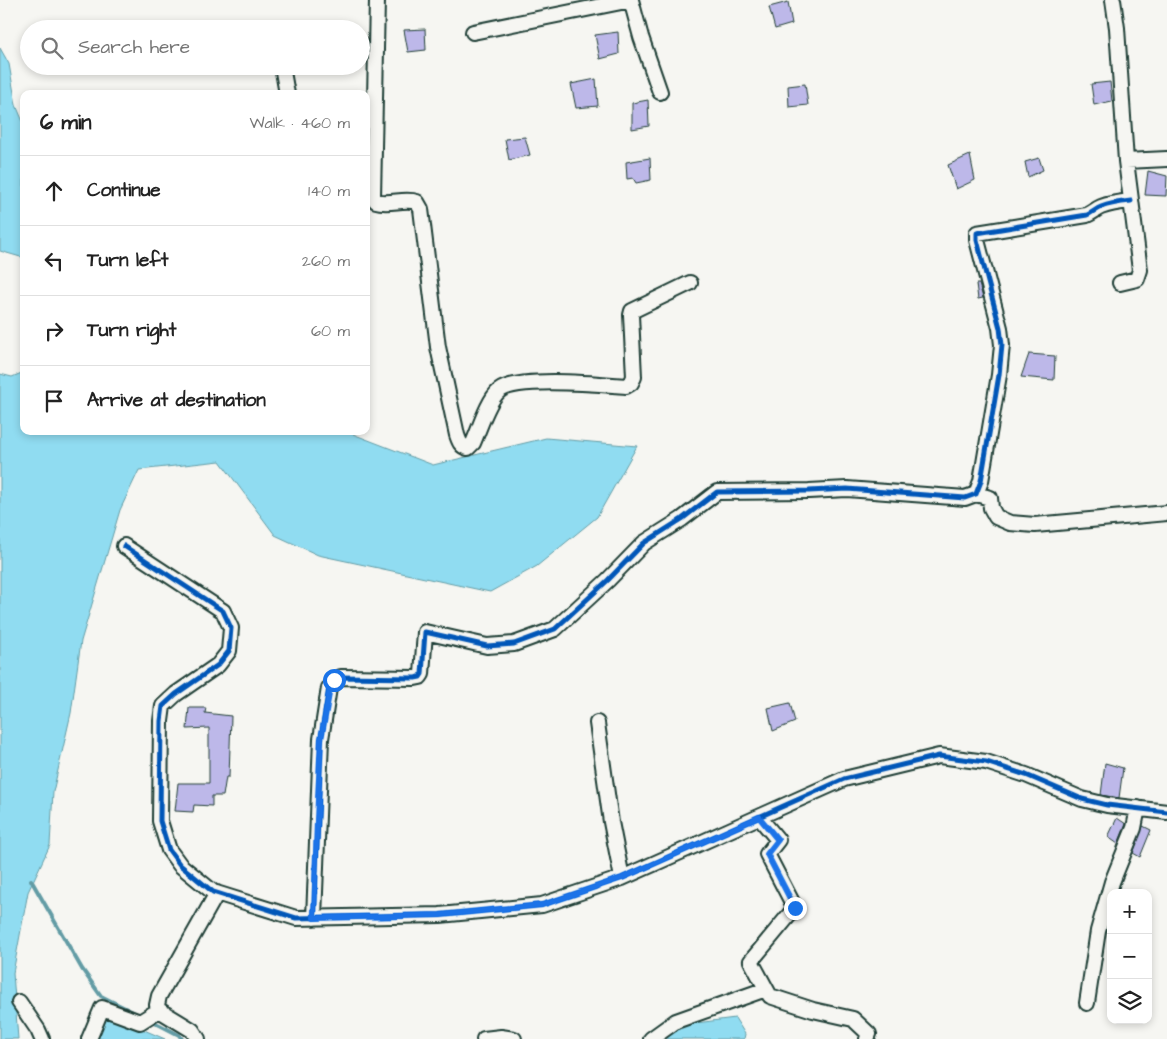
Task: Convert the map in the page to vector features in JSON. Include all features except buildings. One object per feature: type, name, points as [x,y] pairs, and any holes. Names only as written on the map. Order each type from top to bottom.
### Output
[{"type":"street","points":[[377,0],[370,164],[373,196],[376,201],[382,203],[412,200],[417,202],[421,209],[438,347],[457,435],[464,448],[468,448],[473,443],[492,398],[499,390],[508,386],[544,382],[626,386],[631,383],[634,377],[630,315],[632,311],[690,283]]},
{"type":"street","points":[[473,32],[631,0],[641,37],[660,92]]},
{"type":"street","points":[[1113,0],[1117,28],[1126,161],[1140,270],[1137,279],[1120,284]]},
{"type":"street","points":[[284,75],[286,90]]},
{"type":"street","points":[[1126,161],[1167,159]]},
{"type":"street","points":[[976,494],[981,481],[1002,345],[1000,328],[977,234],[1087,216],[1102,206],[1131,200]]},
{"type":"street","points":[[314,918],[321,739],[330,688],[334,680],[341,677],[420,677],[422,674],[425,632],[487,646],[514,644],[555,629],[608,580],[644,543],[682,519],[717,492],[846,490],[965,498],[976,494],[990,498],[990,508],[996,517],[1010,523],[1035,526],[1167,513]]},
{"type":"street","points":[[124,546],[223,611],[231,628],[229,652],[218,665],[176,694],[163,706],[161,722],[160,821],[169,850],[180,865],[213,892],[296,918],[440,915],[542,905],[622,878],[844,779],[939,756],[986,762],[1026,775],[1082,799],[1108,805],[1167,812]]},
{"type":"street","points":[[597,723],[611,822],[622,878]]},
{"type":"street","points":[[1087,1003],[1098,931],[1112,882],[1134,828],[1138,808]]},
{"type":"street","points":[[759,817],[778,840],[767,854],[795,908],[751,961],[770,996],[813,1010],[852,1019],[869,1034],[867,1039]]},
{"type":"street","points":[[198,1039],[192,1030],[159,1010],[157,1006],[160,996],[217,893]]},
{"type":"street","points":[[651,1039],[676,1021],[766,988]]},
{"type":"street","points":[[19,1002],[42,1039]]},
{"type":"street","points":[[89,1039],[102,1008],[140,1022],[159,1010]]},
{"type":"street","points":[[484,1039],[501,1037],[514,1039]]},
{"type":"water","points":[[0,48],[9,64],[16,105],[20,114],[20,257],[0,251]]},
{"type":"water","points":[[0,374],[12,377],[20,374],[20,435],[355,435],[433,465],[546,438],[637,446],[597,517],[537,566],[490,592],[318,555],[275,535],[220,461],[139,470],[120,510],[81,641],[71,713],[53,792],[50,845],[28,892],[13,973],[18,1039],[0,1039]]},
{"type":"water","points":[[107,1014],[165,1039],[92,1039]]},
{"type":"water","points":[[735,1018],[745,1034],[744,1039],[656,1039],[673,1026]]},
{"type":"waterway","points":[[31,880],[82,969],[101,996],[137,1014]]},
{"type":"waterway","points":[[150,1020],[179,1035],[182,1039]]},
{"type":"cycle path","points":[[314,918],[321,739],[329,688],[334,680],[341,677],[420,677],[422,674],[425,632],[487,646],[514,644],[555,629],[608,580],[644,543],[682,519],[717,492],[847,489],[965,498],[976,494],[981,481],[999,375],[1002,345],[1000,328],[977,240],[977,233],[1087,215],[1105,206],[1131,201]]},
{"type":"cycle path","points":[[124,546],[223,611],[231,628],[229,651],[218,665],[176,694],[163,706],[161,721],[160,821],[169,850],[180,865],[213,892],[296,918],[440,915],[542,905],[622,878],[844,779],[939,756],[986,762],[1026,775],[1082,799],[1107,805],[1167,812]]},
{"type":"route","points":[[334,680],[330,688],[321,739],[314,918],[440,915],[542,905],[622,878],[759,817],[778,840],[767,854],[795,908]]}]
